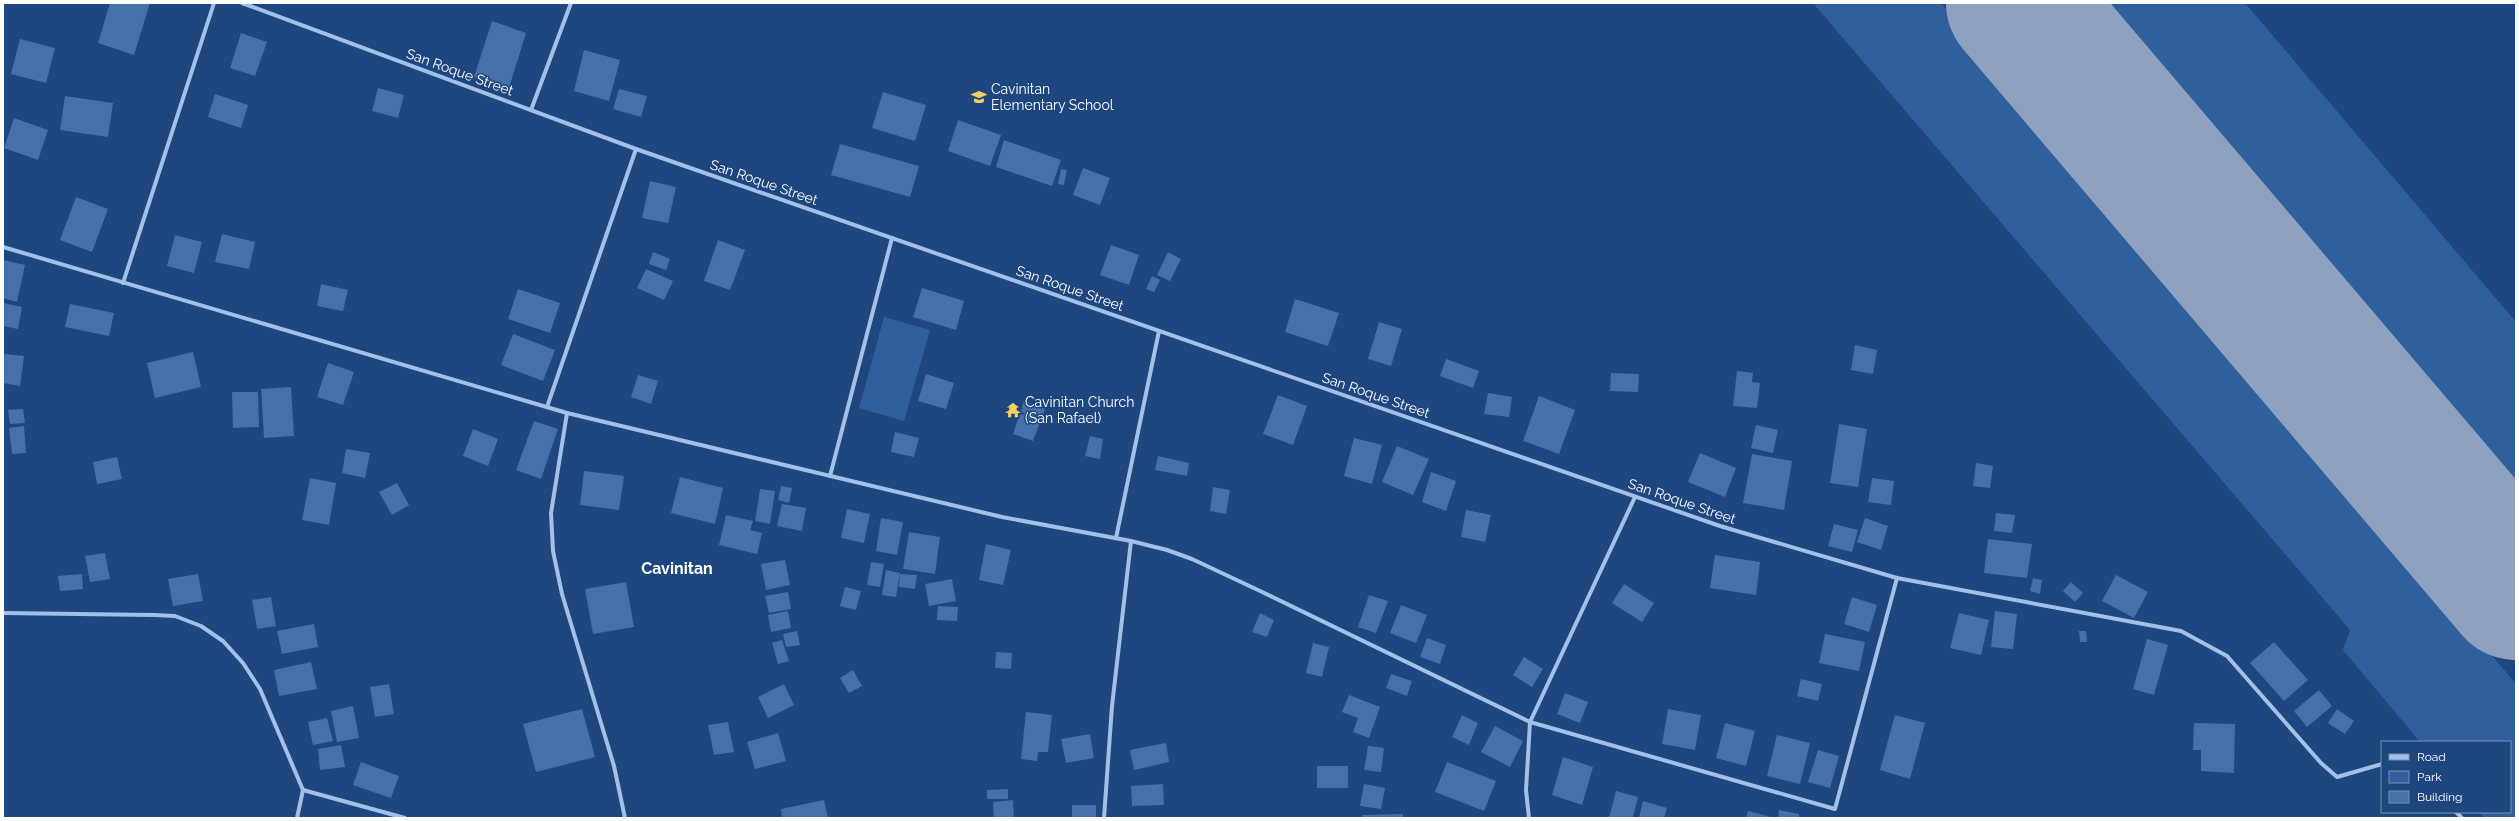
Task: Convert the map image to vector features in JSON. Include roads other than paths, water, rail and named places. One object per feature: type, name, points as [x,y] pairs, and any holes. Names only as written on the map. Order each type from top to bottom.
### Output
[{"type":"street","points":[[123,283],[214,3]]},
{"type":"street","name":"San Roque Street","points":[[242,3],[636,148],[1720,526],[1897,578],[2181,631],[2227,656],[2321,763],[2337,777],[2381,764]]},
{"type":"street","points":[[532,110],[571,3]]},
{"type":"street","points":[[547,407],[636,148]]},
{"type":"street","points":[[830,476],[892,238]]},
{"type":"street","points":[[3,247],[567,413],[1002,517],[1131,541],[1192,559],[1530,722],[1835,809],[1897,578]]},
{"type":"street","points":[[1116,538],[1159,331]]},
{"type":"street","points":[[567,413],[551,513],[553,551],[562,594],[614,766],[625,818]]},
{"type":"street","points":[[1529,818],[1526,790],[1530,722],[1635,497]]},
{"type":"street","points":[[1104,818],[1112,706],[1131,541]]},
{"type":"street","points":[[3,613],[176,616],[201,626],[223,641],[243,663],[260,689],[303,790],[297,818]]},
{"type":"street","points":[[303,790],[405,818]]},
{"type":"place","name":"Cavinitan Elementary School","points":[[979,97]]},
{"type":"place","name":"Cavinitan Church (San Rafael)","points":[[1013,410]]},
{"type":"district","name":"Cavinitan","points":[[677,568]]}]
